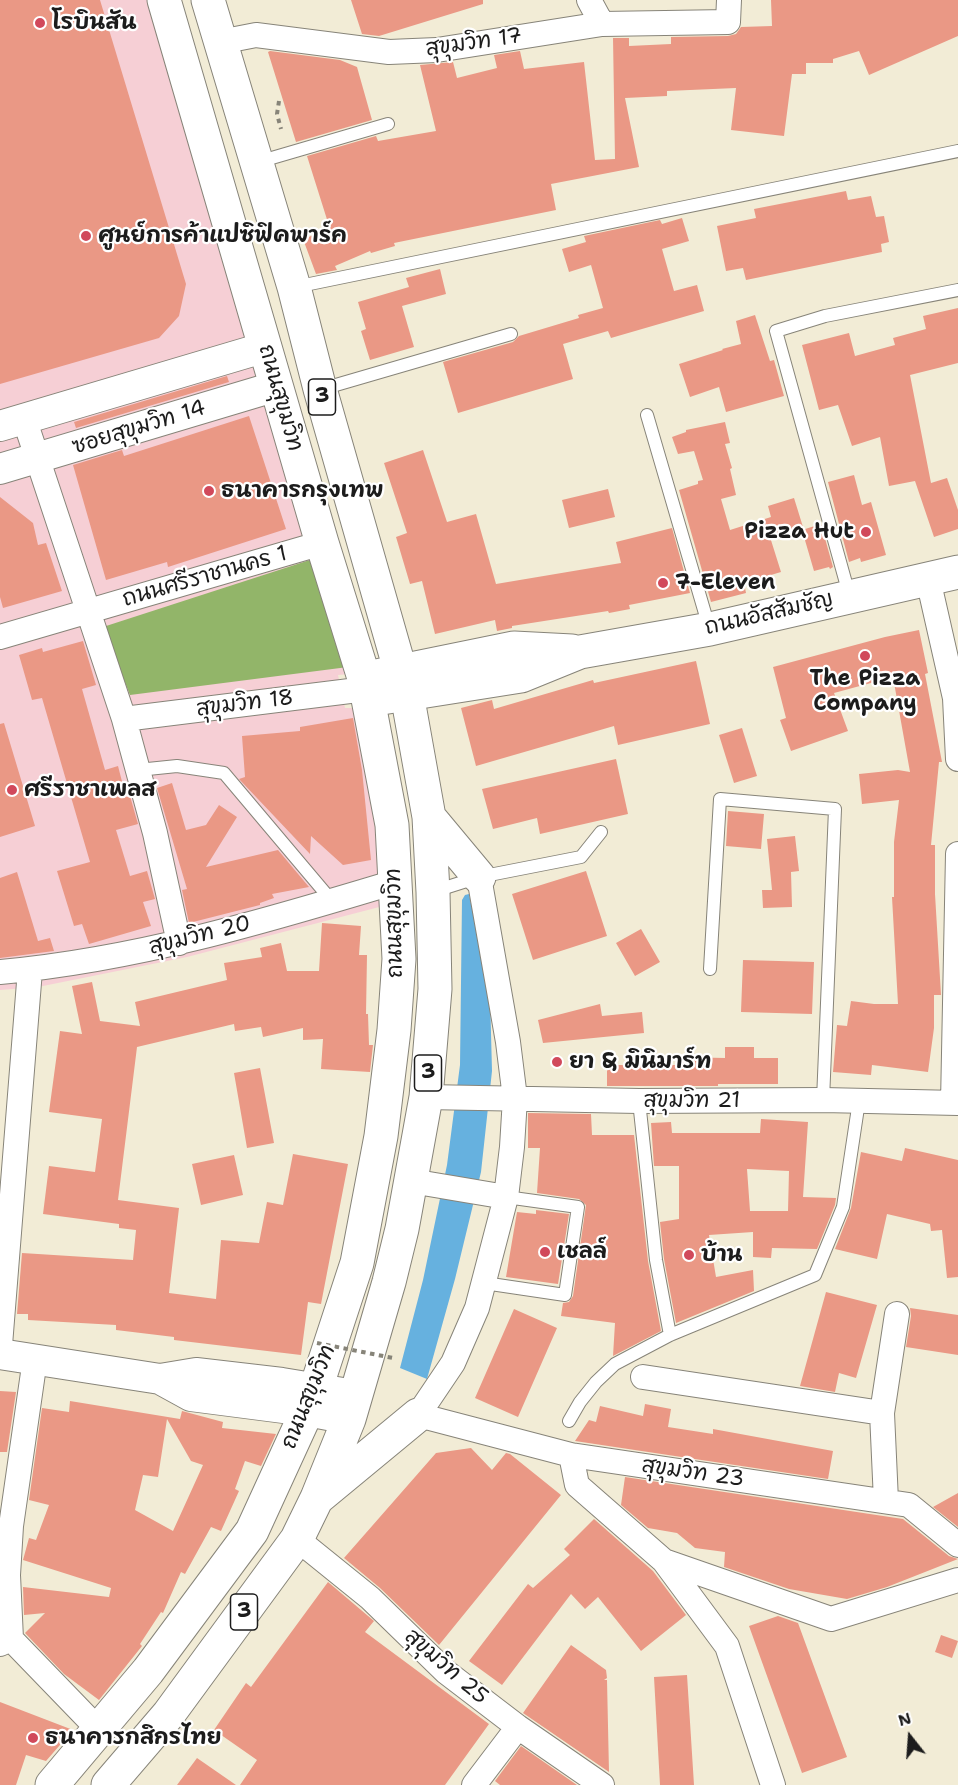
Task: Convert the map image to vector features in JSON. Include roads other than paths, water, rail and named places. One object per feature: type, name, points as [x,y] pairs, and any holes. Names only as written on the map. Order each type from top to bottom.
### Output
[{"type":"main road","name":"ถนนสุขุมวิท","points":[[52,1785],[148,1671],[252,1531],[311,1400],[357,1263],[381,1137],[394,1030],[399,959],[392,825],[366,689],[164,0]]},
{"type":"main road","name":"ถนนสุขุมวิท","points":[[108,1785],[168,1715],[297,1539],[317,1498],[352,1407],[389,1282],[424,1184],[440,1097],[435,989],[434,892],[429,817],[404,682],[320,389],[294,287],[208,0]]},
{"type":"main road","name":"ถนนอัสสัมชัญ","points":[[366,689],[404,682],[514,648],[580,652],[710,629],[943,575]]},
{"type":"main road","points":[[429,817],[479,877]]},
{"type":"main road","points":[[317,1498],[418,1415]]},
{"type":"street","points":[[589,0],[602,24]]},
{"type":"street","name":"สุขุมวิท 17","points":[[220,42],[256,35],[389,52],[437,50],[602,24],[729,11]]},
{"type":"street","name":"ซอยสุขุมวิท 14","points":[[12,422],[266,348]]},
{"type":"street","name":"ซอยสุขุมวิท 14","points":[[0,469],[277,386]]},
{"type":"street","points":[[12,422],[36,458],[124,719],[155,833],[179,944]]},
{"type":"street","name":"ถนนศรีราชานคร 1","points":[[0,637],[322,543]]},
{"type":"street","points":[[943,575],[955,698],[958,759]]},
{"type":"street","name":"สุขุมวิท 18","points":[[124,719],[366,689]]},
{"type":"street","points":[[956,1102],[958,854]]},
{"type":"street","points":[[418,1415],[453,1363],[477,1308],[484,1283],[494,1195],[512,1148],[504,1098],[508,1042],[479,877]]},
{"type":"street","name":"สุขุมวิท 20","points":[[0,972],[30,970],[179,944],[395,882]]},
{"type":"street","points":[[0,1345],[30,970]]},
{"type":"street","name":"สุขุมวิท 21","points":[[440,1097],[639,1101],[956,1102]]},
{"type":"street","points":[[424,1184],[494,1195]]},
{"type":"street","points":[[886,1502],[882,1413],[897,1314]]},
{"type":"street","points":[[0,1354],[160,1379],[196,1373],[311,1400],[352,1407]]},
{"type":"street","points":[[35,1359],[11,1526],[6,1642],[99,1730]]},
{"type":"street","points":[[643,1377],[882,1413]]},
{"type":"street","name":"สุขุมวิท 23","points":[[418,1415],[571,1455],[909,1505],[958,1545]]},
{"type":"street","points":[[571,1455],[577,1485],[664,1562],[727,1646],[772,1785]]},
{"type":"street","name":"สุขุมวิท 25","points":[[297,1539],[370,1598],[446,1672],[518,1727],[602,1785]]},
{"type":"street","points":[[664,1562],[831,1619],[958,1580]]},
{"type":"street","points":[[474,1785],[518,1727]]},
{"type":"lane","points":[[256,162],[388,124]]},
{"type":"lane","points":[[294,287],[958,151]]},
{"type":"lane","points":[[850,596],[776,331],[825,316],[958,290]]},
{"type":"lane","points":[[320,389],[511,334]]},
{"type":"lane","points":[[647,415],[710,629]]},
{"type":"lane","points":[[138,770],[177,766],[224,773],[332,901]]},
{"type":"lane","points":[[710,969],[720,799],[836,809],[824,1100]]},
{"type":"lane","points":[[434,892],[479,877],[581,857],[601,832]]},
{"type":"lane","points":[[639,1101],[657,1260],[670,1335]]},
{"type":"lane","points":[[569,1421],[596,1382],[615,1364],[670,1335],[815,1275],[843,1207],[859,1101]]},
{"type":"lane","points":[[484,1283],[565,1295],[578,1207],[494,1195]]},
{"type":"water","points":[[469,894],[490,995],[492,1071],[481,1172],[455,1279],[427,1379],[400,1368],[423,1280],[447,1165],[460,1065],[462,900],[465,895]]},
{"type":"place","name":"โรบินสัน","points":[[40,23]]},
{"type":"place","name":"ศูนย์การค้าแปซิฟิคพาร์ค","points":[[86,236]]},
{"type":"place","name":"ธนาคารกรุงเทพ","points":[[209,491]]},
{"type":"place","name":"Pizza Hut","points":[[866,532]]},
{"type":"place","name":"7-Eleven","points":[[663,583]]},
{"type":"place","name":"The Pizza Company","points":[[865,656]]},
{"type":"place","name":"ศรีราชาเพลส","points":[[12,790]]},
{"type":"place","name":"ยา & มินิมาร์ท","points":[[557,1062]]},
{"type":"place","name":"เชลล์","points":[[545,1252]]},
{"type":"place","name":"บ้าน","points":[[689,1255]]},
{"type":"place","name":"ธนาคารกสิกรไทย","points":[[33,1738]]}]
